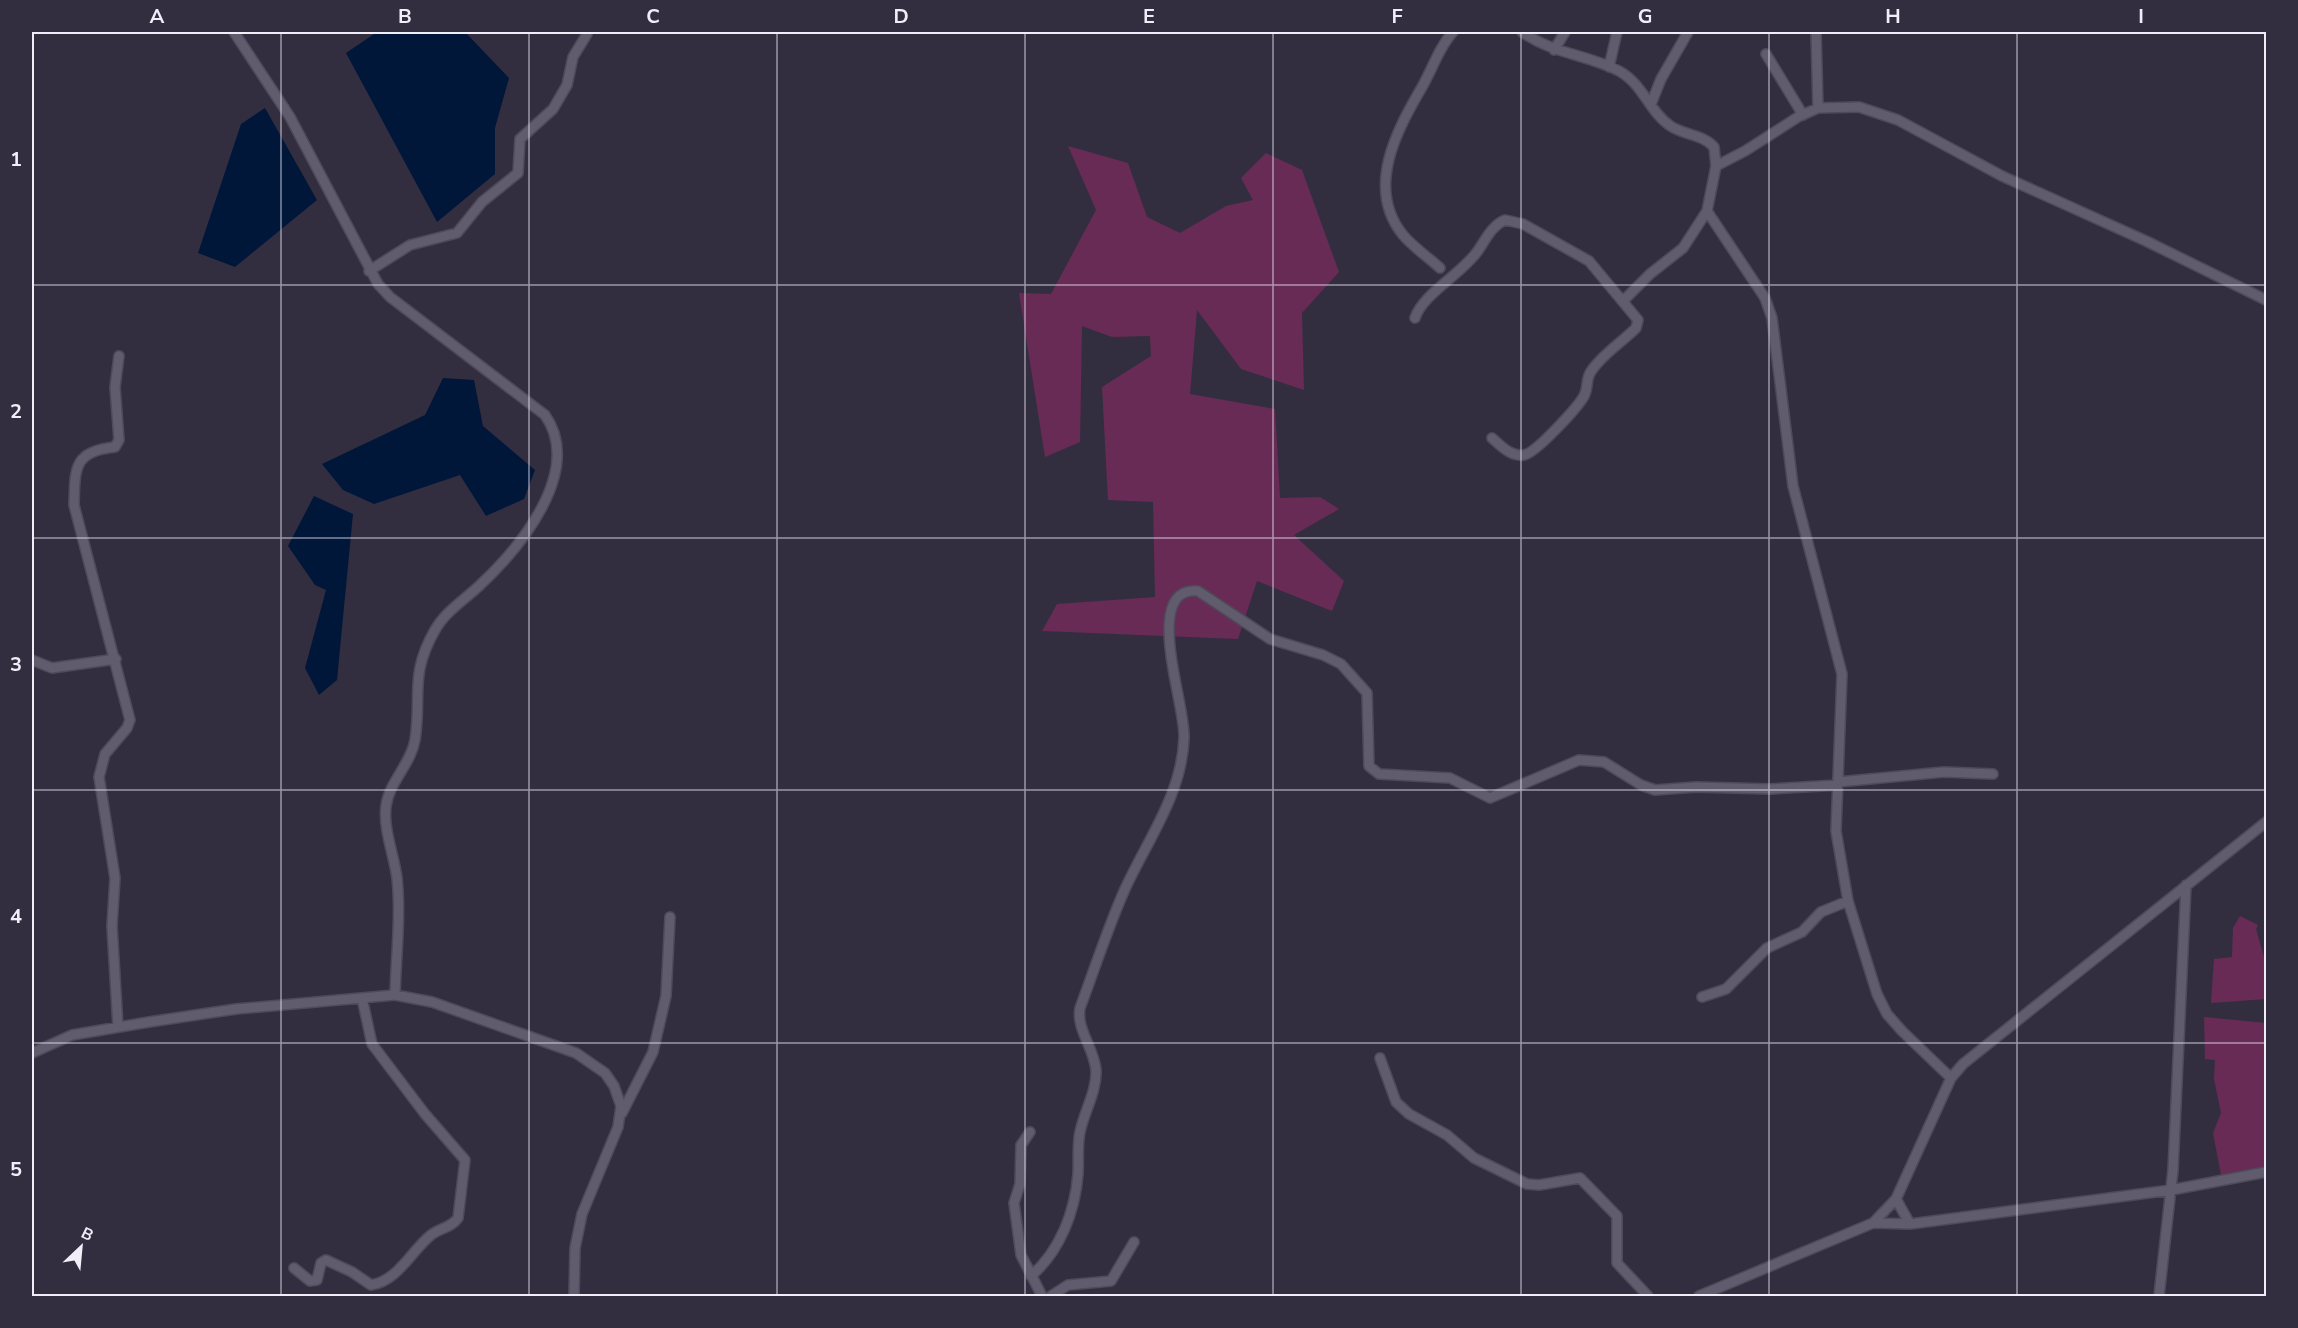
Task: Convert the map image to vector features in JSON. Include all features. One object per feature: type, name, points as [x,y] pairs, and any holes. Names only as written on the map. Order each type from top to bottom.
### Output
[{"type":"street","points":[[234,32],[290,117],[369,270],[390,297],[545,415],[554,428],[558,444],[552,484],[528,531],[513,552],[444,616],[431,637],[418,667],[414,744],[390,793],[386,811],[397,886],[395,996]]},
{"type":"street","points":[[1440,268],[1402,234],[1387,204],[1385,175],[1392,143],[1405,115],[1432,70],[1443,43],[1453,32]]},
{"type":"street","points":[[1522,32],[1554,50],[1609,67],[1631,79],[1667,124],[1710,143],[1716,158],[1707,211],[1683,248],[1650,274],[1624,300]]},
{"type":"street","points":[[1554,50],[1565,32]]},
{"type":"street","points":[[1609,67],[1617,32]]},
{"type":"street","points":[[1651,104],[1661,79],[1688,32]]},
{"type":"street","points":[[1816,32],[1818,108]]},
{"type":"street","points":[[369,270],[410,244],[457,233],[482,202],[514,179],[520,167],[520,139],[553,109],[567,85],[573,57],[587,34]]},
{"type":"street","points":[[1766,54],[1803,115]]},
{"type":"street","points":[[1716,166],[1818,108],[1859,107],[1898,120],[2002,176],[2146,241],[2266,300]]},
{"type":"street","points":[[1707,211],[1765,298],[1772,318],[1793,486],[1842,674],[1838,846],[1848,900],[1877,994],[1887,1014],[1952,1078]]},
{"type":"street","points":[[1415,318],[1430,296],[1449,282],[1475,255],[1493,229],[1505,220],[1523,224],[1589,261],[1624,300],[1639,324],[1593,368],[1581,401],[1530,452],[1517,454],[1508,451],[1492,438]]},
{"type":"street","points":[[118,1027],[112,926],[115,878],[99,777],[105,754],[110,745],[123,734],[130,720],[116,659],[78,525],[74,496],[75,469],[82,458],[97,448],[115,447],[119,440],[116,387],[119,356]]},
{"type":"street","points":[[1031,1276],[1051,1256],[1069,1219],[1077,1184],[1080,1130],[1096,1072],[1092,1050],[1080,1022],[1080,1008],[1124,891],[1165,813],[1183,753],[1184,720],[1167,624],[1172,603],[1186,590],[1198,591],[1270,639],[1323,655],[1341,664],[1367,693],[1369,766],[1379,774],[1450,778],[1490,798],[1579,760],[1604,762],[1641,785],[1655,789],[1696,787],[1770,789],[1944,772],[1993,774]]},
{"type":"street","points":[[32,660],[52,669],[116,659]]},
{"type":"street","points":[[1699,1296],[1873,1223],[1896,1199],[1952,1078],[1976,1051],[2266,822]]},
{"type":"street","points":[[2159,1296],[2171,1190],[2186,885]]},
{"type":"street","points":[[1702,997],[1726,989],[1767,948],[1802,932],[1821,912],[1848,900]]},
{"type":"street","points":[[574,1296],[575,1248],[582,1214],[621,1115],[652,1052],[666,996],[670,917]]},
{"type":"street","points":[[32,1053],[63,1038],[118,1027],[236,1009],[395,996],[432,1002],[584,1057],[605,1073],[614,1086],[620,1097],[621,1115]]},
{"type":"street","points":[[294,1268],[310,1281],[317,1280],[321,1263],[326,1260],[352,1272],[371,1285],[381,1284],[394,1274],[429,1237],[455,1223],[458,1218],[465,1161],[425,1114],[372,1044],[362,998]]},
{"type":"street","points":[[1380,1058],[1396,1102],[1409,1114],[1447,1135],[1474,1158],[1527,1184],[1539,1185],[1580,1178],[1617,1216],[1617,1263],[1648,1296]]},
{"type":"street","points":[[1030,1132],[1022,1145],[1020,1184],[1014,1203],[1021,1255],[1042,1296]]},
{"type":"street","points":[[1873,1223],[1910,1224],[2171,1190],[2266,1172]]},
{"type":"street","points":[[1896,1199],[1910,1224]]},
{"type":"street","points":[[1052,1296],[1068,1286],[1111,1281],[1134,1242]]},
{"type":"shaded area","points":[[1068,146],[1128,163],[1147,217],[1180,233],[1226,206],[1253,200],[1241,178],[1266,153],[1302,170],[1339,272],[1302,313],[1304,390],[1241,369],[1197,310],[1190,394],[1275,409],[1280,498],[1320,497],[1339,509],[1294,535],[1344,581],[1332,611],[1257,581],[1238,639],[1042,631],[1057,604],[1155,597],[1153,502],[1108,500],[1102,387],[1151,356],[1150,336],[1112,337],[1082,326],[1080,442],[1045,457],[1019,293],[1051,294],[1096,210]]},
{"type":"shaded area","points":[[2240,916],[2258,925],[2256,929],[2266,964],[2266,999],[2211,1003],[2214,959],[2232,957],[2233,928]]},
{"type":"shaded area","points":[[2204,1017],[2266,1023],[2266,1170],[2221,1175],[2213,1133],[2221,1113],[2214,1079],[2215,1060],[2205,1059]]},
{"type":"water","points":[[377,32],[465,32],[509,78],[495,128],[495,174],[437,222],[346,53]]},
{"type":"water","points":[[265,108],[317,200],[235,267],[198,253],[241,124]]},
{"type":"water","points":[[443,378],[474,380],[483,426],[535,470],[524,499],[486,516],[460,475],[374,504],[343,490],[322,464],[425,415]]},
{"type":"water","points":[[314,496],[353,514],[337,680],[319,695],[305,668],[326,590],[315,585],[288,546]]}]
